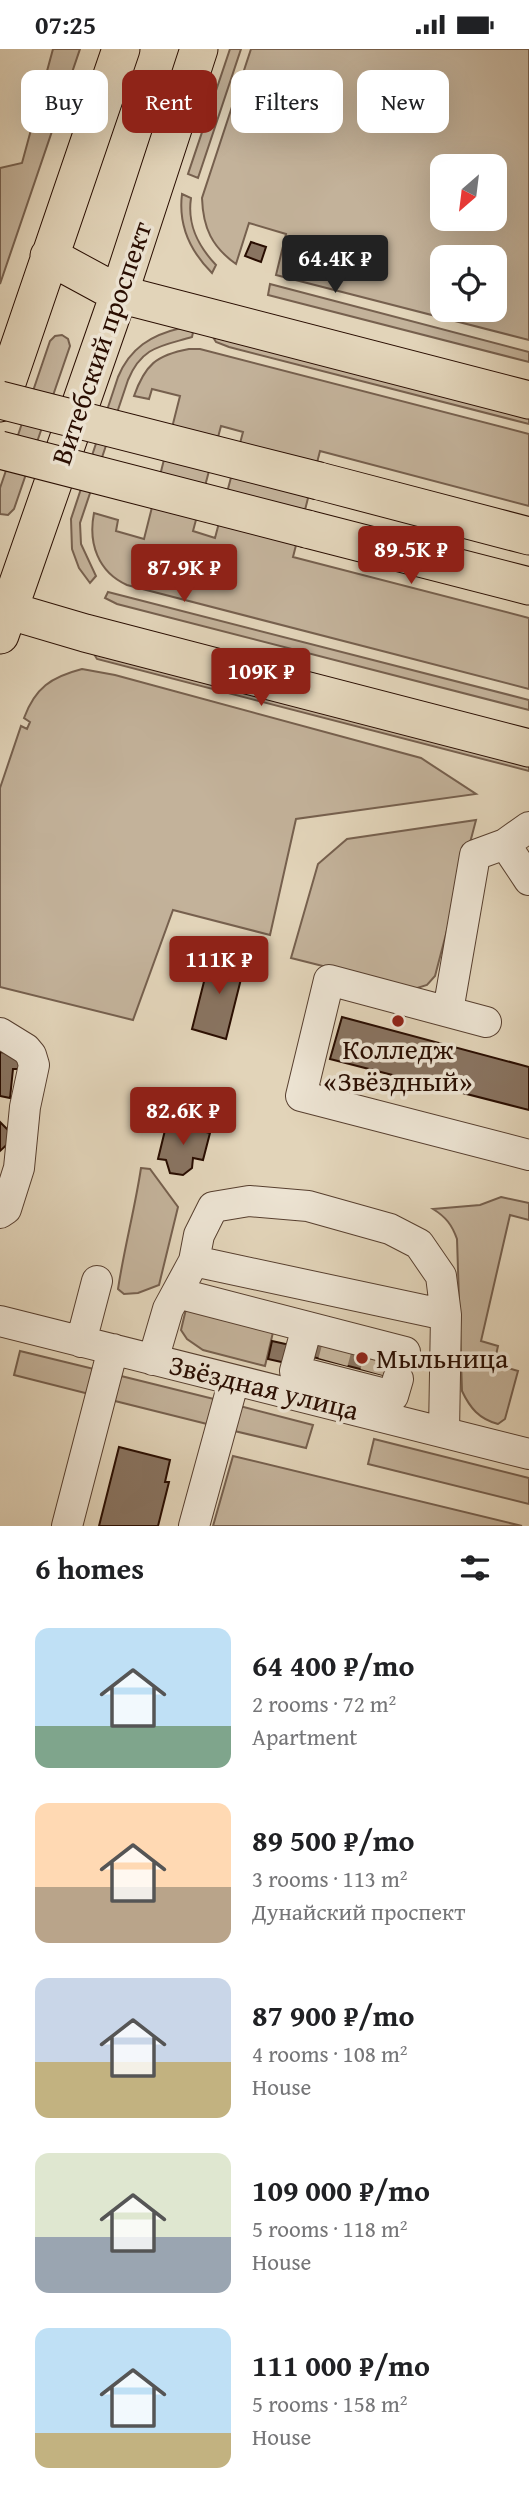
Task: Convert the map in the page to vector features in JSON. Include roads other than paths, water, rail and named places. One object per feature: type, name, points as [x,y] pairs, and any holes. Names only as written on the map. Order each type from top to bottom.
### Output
[{"type":"main road","points":[[121,49],[0,402],[529,536]]},
{"type":"main road","name":"Витебский проспект","points":[[5,607],[123,282],[199,49]]},
{"type":"main road","points":[[49,256],[123,282],[529,400]]},
{"type":"main road","points":[[123,282],[529,375]]},
{"type":"main road","points":[[0,450],[529,586]]},
{"type":"main road","points":[[5,607],[529,723]]},
{"type":"main road","points":[[5,607],[529,748]]},
{"type":"street","points":[[448,1011],[475,855],[517,836],[527,877]]},
{"type":"street","points":[[486,1022],[329,980],[302,1096],[529,1155]]},
{"type":"street","points":[[0,1033],[26,1049],[34,1065],[25,1107],[19,1168],[6,1209],[0,1213]]},
{"type":"street","points":[[153,1360],[168,1310],[194,1261],[199,1235],[213,1207],[249,1201],[308,1206],[390,1229],[419,1244],[441,1276],[446,1314],[444,1432]]},
{"type":"street","points":[[194,1261],[446,1314]]},
{"type":"street","points":[[81,1342],[97,1281]]},
{"type":"street","points":[[177,1293],[323,1356],[383,1373]]},
{"type":"street","name":"Звёздная улица","points":[[0,1321],[234,1380],[323,1356],[383,1373],[444,1432],[528,1448]]},
{"type":"street","points":[[67,1526],[113,1349]]},
{"type":"street","points":[[194,1526],[234,1380]]},
{"type":"tunnel","points":[[333,1362],[339,1340]]},
{"type":"tunnel","points":[[375,1373],[381,1351]]},
{"type":"place","name":"Колледж «Звёздный»","points":[[398,1021]]},
{"type":"place","name":"Мыльница","points":[[362,1358]]}]
